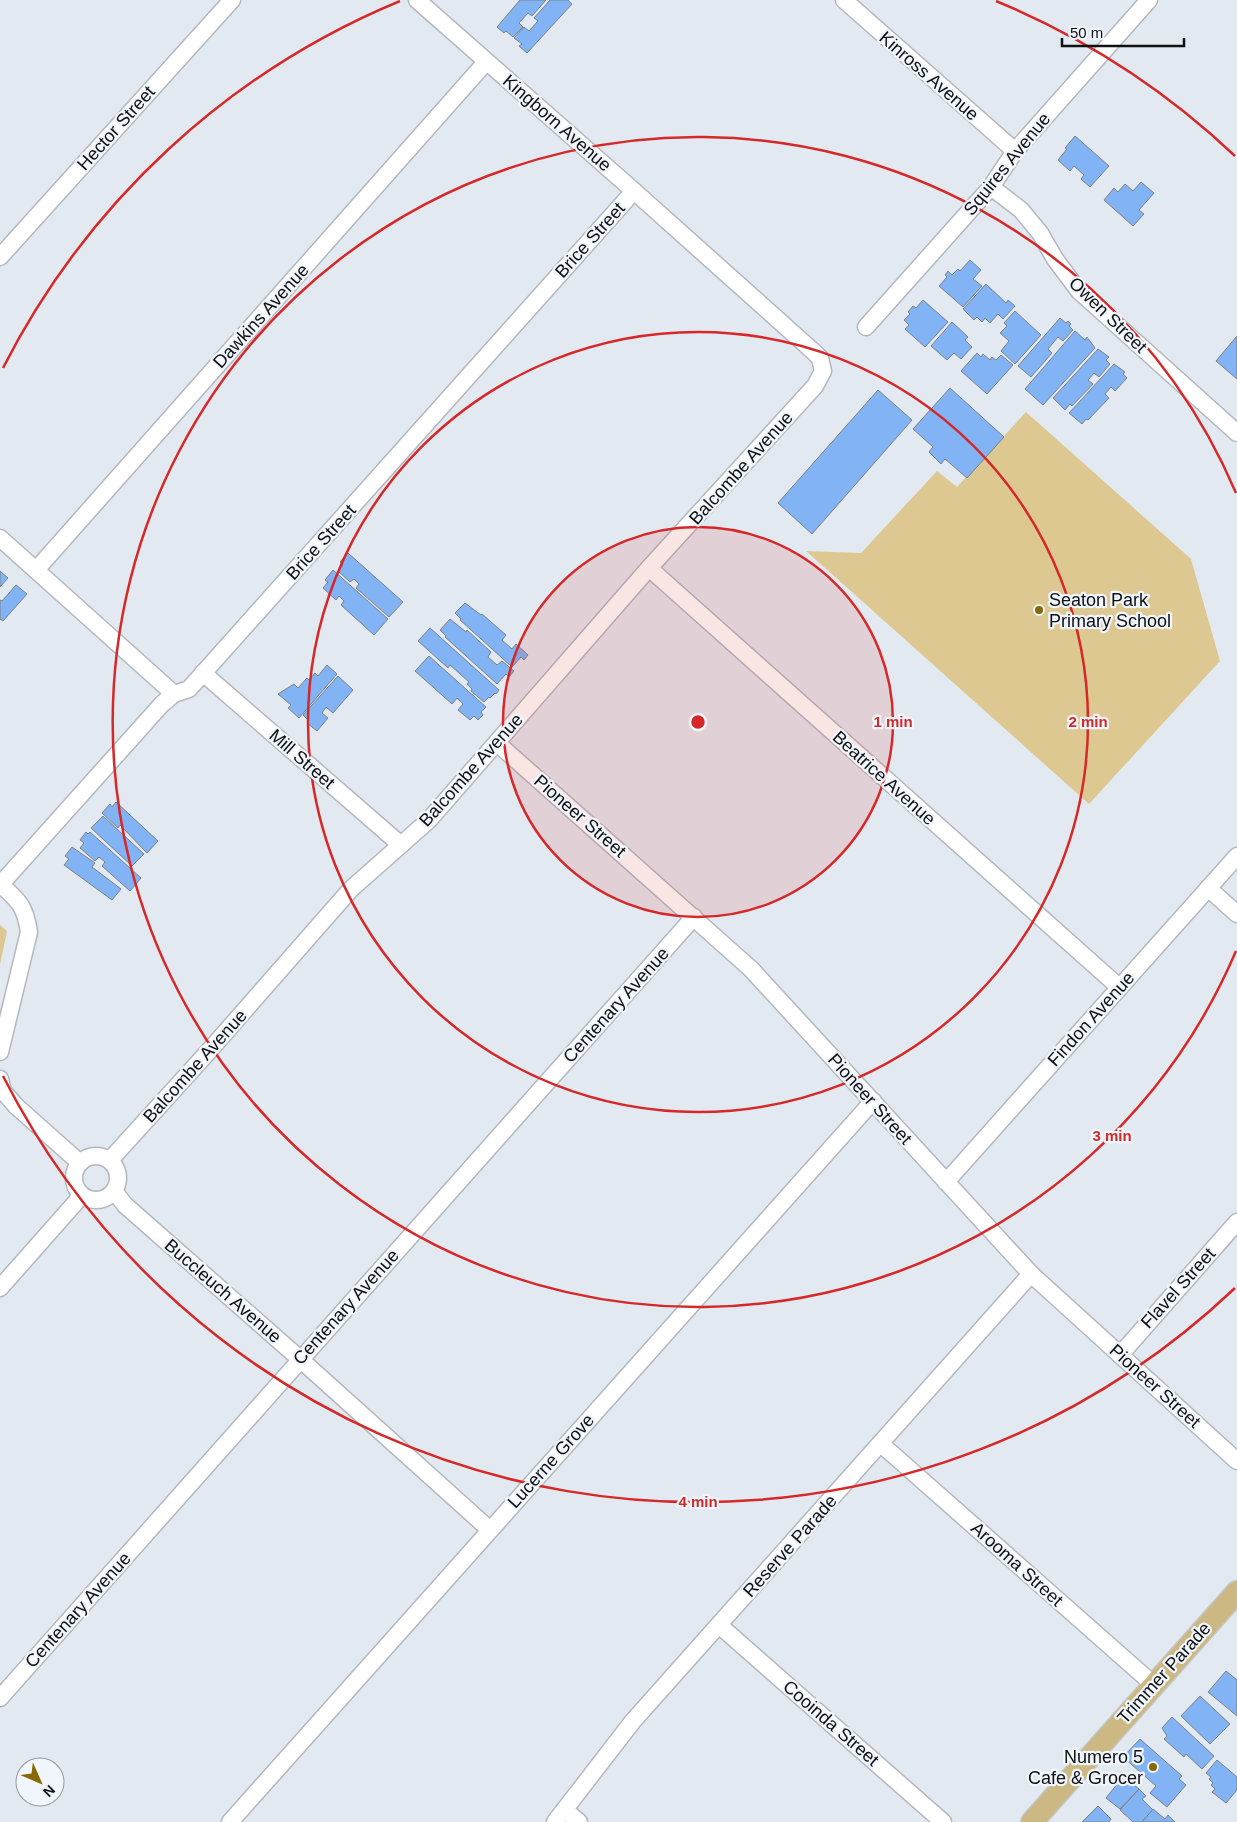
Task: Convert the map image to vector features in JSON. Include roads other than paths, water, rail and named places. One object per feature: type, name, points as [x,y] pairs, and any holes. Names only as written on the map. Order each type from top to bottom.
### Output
[{"type":"main road","name":"Trimmer Parade","points":[[1032,1822],[1236,1593]]},
{"type":"street","name":"Hector Street","points":[[0,256],[232,0]]},
{"type":"street","name":"Kinross Avenue","points":[[844,0],[1015,151]]},
{"type":"street","name":"Squires Avenue","points":[[866,327],[991,187],[1015,151],[1149,0]]},
{"type":"street","name":"Kingborn Avenue","points":[[427,3],[486,62],[634,191],[820,358],[823,371]]},
{"type":"street","name":"Dawkins Avenue","points":[[36,570],[486,62]]},
{"type":"street","name":"Owen Street","points":[[991,187],[1021,210],[1040,233],[1055,260],[1079,291],[1237,433]]},
{"type":"street","name":"Brice Street","points":[[1,884],[162,704],[174,694],[189,689],[204,673],[634,191]]},
{"type":"street","name":"Balcombe Avenue","points":[[110,1160],[209,1051],[351,889],[429,820],[650,568],[815,386],[823,371]]},
{"type":"street","points":[[0,538],[174,694]]},
{"type":"street","name":"Beatrice Avenue","points":[[650,568],[1119,988]]},
{"type":"street","name":"Mill Street","points":[[204,673],[401,845]]},
{"type":"street","name":"Pioneer Street","points":[[497,743],[751,969],[1031,1274],[1237,1461]]},
{"type":"street","name":"Findon Avenue","points":[[946,1182],[1237,856]]},
{"type":"street","points":[[0,1052],[29,932],[26,914],[19,901],[1,884]]},
{"type":"street","points":[[1208,888],[1237,914]]},
{"type":"street","name":"Centenary Avenue","points":[[0,1698],[694,917]]},
{"type":"street","points":[[0,1079],[3,1091],[16,1106],[80,1163]]},
{"type":"street","name":"Lucerne Grove","points":[[230,1822],[873,1101]]},
{"type":"street","points":[[97,1155],[110,1160],[118,1171],[119,1178],[114,1191],[102,1199],[94,1200],[80,1194],[74,1182],[74,1175],[80,1163],[97,1155]]},
{"type":"street","name":"Buccleuch Avenue","points":[[114,1191],[125,1205],[490,1530]]},
{"type":"street","points":[[0,1288],[76,1202],[80,1194]]},
{"type":"street","name":"Flavel Street","points":[[1120,1355],[1237,1222]]},
{"type":"street","name":"Reserve Parade","points":[[560,1816],[632,1721],[1031,1274]]},
{"type":"street","name":"Arooma Street","points":[[881,1444],[1154,1685]]},
{"type":"street","name":"Cooinda Street","points":[[719,1625],[943,1822]]},
{"type":"street","points":[[560,1816],[579,1822]]},
{"type":"place","name":"Seaton Park Primary School","points":[[1039,610]]},
{"type":"place","name":"Numero 5 Cafe & Grocer","points":[[1153,1767]]}]
